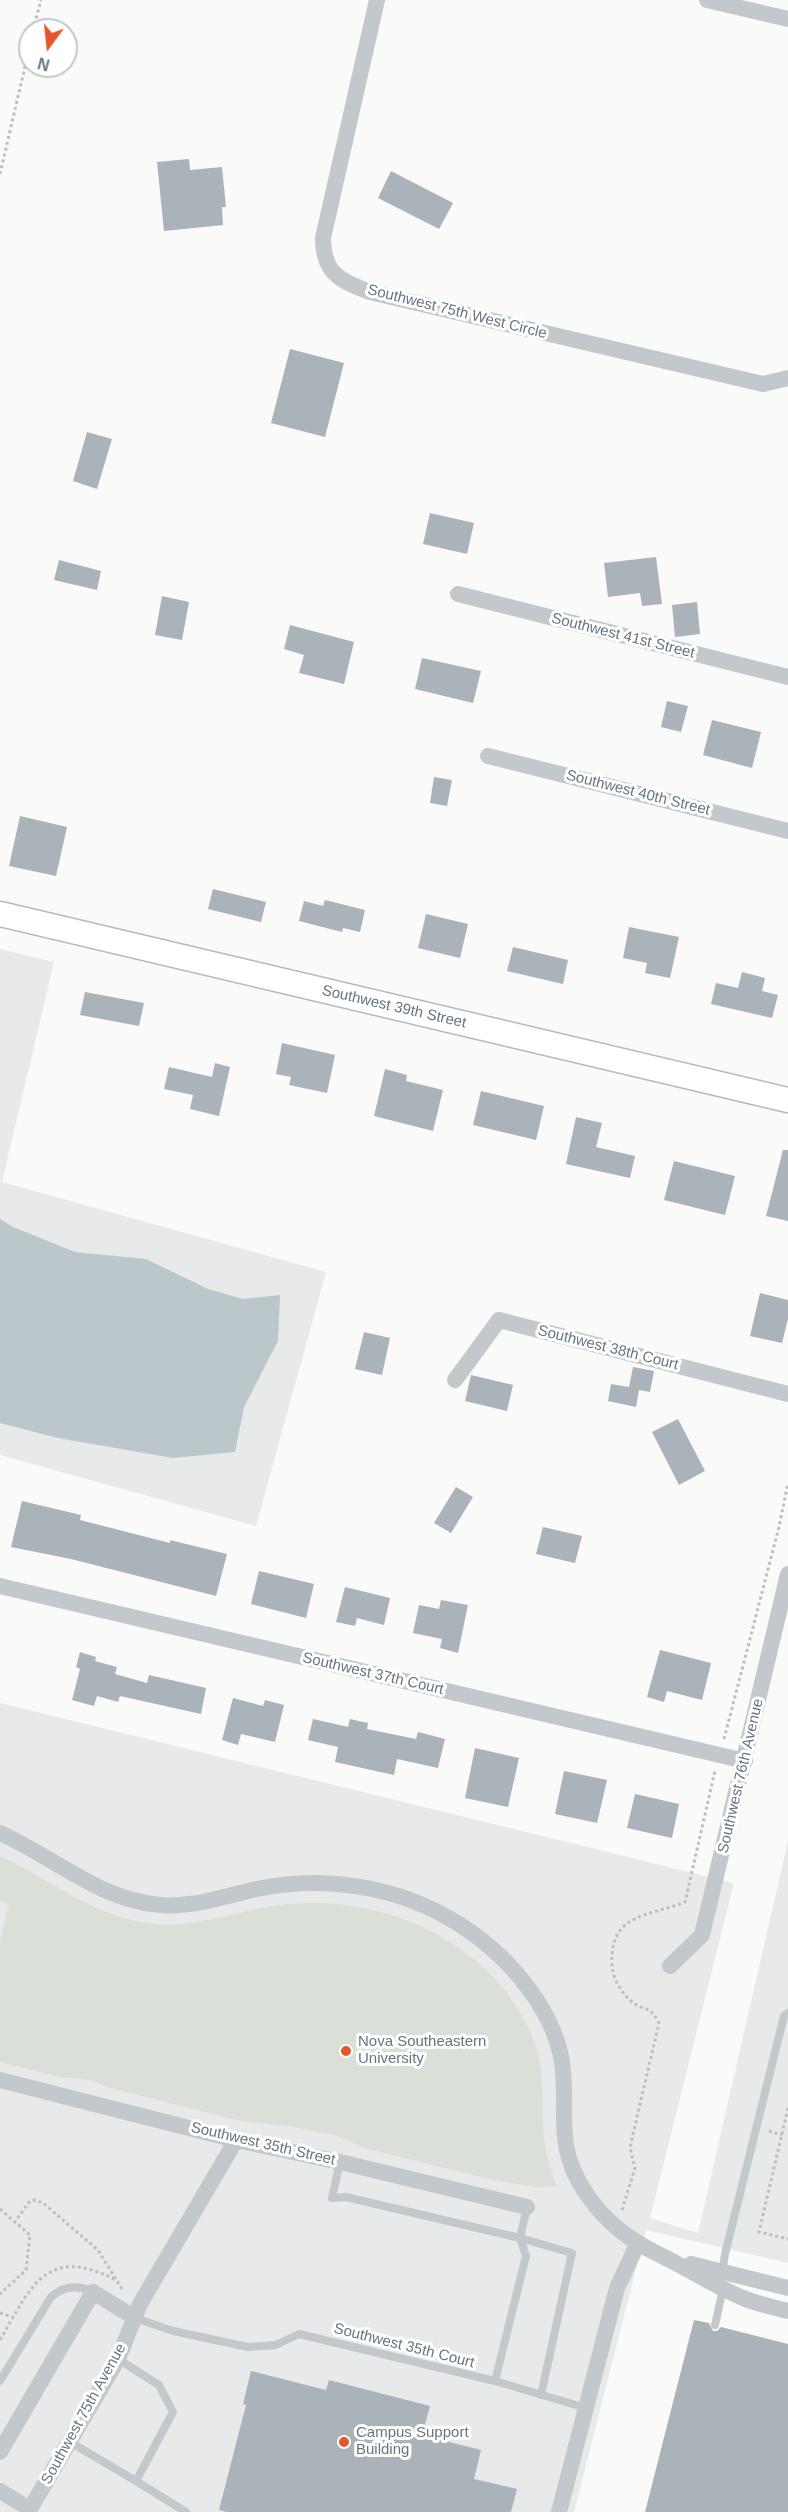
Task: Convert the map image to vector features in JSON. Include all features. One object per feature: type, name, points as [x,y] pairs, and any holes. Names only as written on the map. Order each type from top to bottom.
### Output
[{"type":"street","name":"Southwest 75th West Circle","points":[[377,0],[323,238],[325,259],[333,273],[370,292],[763,384],[788,378]]},
{"type":"street","points":[[707,0],[788,20]]},
{"type":"street","name":"Southwest 41st Street","points":[[458,594],[788,677]]},
{"type":"street","name":"Southwest 40th Street","points":[[488,756],[788,831]]},
{"type":"street","name":"Southwest 39th Street","points":[[0,915],[788,1100]]},
{"type":"street","name":"Southwest 38th Court","points":[[455,1380],[500,1320],[788,1394]]},
{"type":"street","name":"Southwest 76th Avenue","points":[[670,1966],[702,1935],[788,1574]]},
{"type":"street","name":"Southwest 37th Court","points":[[0,1586],[745,1761]]},
{"type":"street","points":[[0,1833],[96,1888],[130,1900],[160,1906],[198,1904],[256,1889],[290,1884],[322,1883],[354,1886],[387,1892],[417,1902],[474,1934],[500,1956],[521,1980],[541,2008],[555,2037],[563,2069],[565,2136],[570,2163],[586,2194],[619,2220],[638,2243],[662,2256],[723,2280],[788,2288]]},
{"type":"street","name":"Southwest 35th Street","points":[[0,2080],[237,2140],[527,2207]]},
{"type":"street","name":"Southwest 75th Avenue","points":[[0,2491],[30,2509],[118,2359],[135,2318],[237,2140]]},
{"type":"street","points":[[559,2512],[617,2288],[638,2243]]},
{"type":"street","points":[[723,2280],[745,2300],[788,2311]]},
{"type":"street","points":[[0,2452],[93,2292],[135,2318]]},
{"type":"lane","points":[[715,2325],[723,2280],[784,2016],[788,2013]]},
{"type":"lane","points":[[340,2162],[332,2198],[346,2197],[520,2238],[572,2253],[541,2395]]},
{"type":"lane","points":[[495,2381],[526,2256],[520,2238],[527,2207]]},
{"type":"lane","points":[[0,2381],[51,2297],[57,2291],[77,2287],[93,2292]]},
{"type":"lane","name":"Southwest 35th Court","points":[[135,2318],[173,2331],[248,2347],[276,2345],[299,2334],[495,2381],[586,2408]]},
{"type":"lane","points":[[118,2359],[159,2385],[173,2412],[136,2481]]},
{"type":"lane","points":[[70,2442],[186,2512]]},
{"type":"path","points":[[36,18],[40,0]]},
{"type":"path","points":[[0,174],[22,78]]},
{"type":"path","points":[[619,2220],[635,2168],[630,2147],[659,2023],[653,2012],[632,2002],[619,1988],[612,1970],[612,1950],[617,1931],[638,1917],[685,1902],[718,1755],[728,1726],[780,1527],[788,1483]]},
{"type":"path","points":[[788,2108],[759,2232],[788,2239]]},
{"type":"path","points":[[14,2223],[30,2202],[34,2200],[43,2203],[98,2250],[127,2295]]},
{"type":"path","points":[[0,2209],[30,2235],[26,2270],[0,2294]]},
{"type":"path","points":[[0,2313],[13,2317]]},
{"type":"shaded area","points":[[0,949],[54,962],[2,1182],[326,1272],[256,1526],[0,1455]]},
{"type":"shaded area","points":[[0,1219],[13,1227],[75,1252],[146,1259],[208,1289],[243,1299],[280,1295],[278,1341],[244,1407],[235,1452],[173,1458],[58,1438],[0,1423]]},
{"type":"shaded area","name":"Nova Southeastern University","points":[[0,1703],[734,1883],[650,2218],[698,2233],[788,1841],[788,2263],[646,2230],[574,2512],[0,2512]]},
{"type":"shaded area","points":[[0,1856],[95,1907],[135,1921],[157,1924],[187,1923],[274,1906],[311,1903],[347,1905],[384,1913],[419,1926],[451,1943],[481,1965],[506,1992],[532,2035],[541,2072],[545,2148],[557,2186],[537,2187],[494,2180],[364,2148],[337,2136],[295,2127],[241,2121],[107,2087],[90,2080],[60,2077],[0,2062],[0,1940],[9,1904],[0,1901]]},
{"type":"building","points":[[189,159],[190,170],[222,167],[226,207],[222,207],[223,225],[164,231],[157,162]]},
{"type":"building","points":[[391,171],[453,203],[439,229],[378,198]]},
{"type":"building","points":[[290,349],[344,363],[325,437],[271,423]]},
{"type":"building","points":[[87,432],[112,439],[97,489],[73,481]]},
{"type":"building","points":[[430,513],[474,523],[467,554],[423,544]]},
{"type":"building","points":[[656,557],[662,604],[642,606],[640,593],[608,597],[604,563]]},
{"type":"building","points":[[59,560],[101,571],[97,590],[54,580]]},
{"type":"building","points":[[162,596],[189,602],[182,640],[155,635]]},
{"type":"building","points":[[697,602],[700,634],[675,637],[672,605]]},
{"type":"building","points":[[290,625],[354,642],[344,684],[299,673],[304,655],[284,649]]},
{"type":"building","points":[[422,658],[481,671],[473,703],[415,689]]},
{"type":"building","points":[[667,701],[688,706],[681,732],[661,727]]},
{"type":"building","points":[[712,720],[761,732],[752,768],[703,755]]},
{"type":"building","points":[[434,777],[452,780],[447,806],[430,803]]},
{"type":"building","points":[[20,816],[67,827],[56,876],[9,866]]},
{"type":"building","points":[[213,889],[266,902],[261,922],[208,909]]},
{"type":"building","points":[[325,900],[365,910],[360,932],[343,928],[342,932],[299,921],[304,901],[323,906]]},
{"type":"building","points":[[426,914],[468,924],[460,958],[418,948]]},
{"type":"building","points":[[629,927],[679,937],[670,978],[645,973],[647,963],[623,958]]},
{"type":"building","points":[[513,947],[568,960],[563,984],[507,971]]},
{"type":"building","points":[[742,972],[765,978],[762,991],[778,995],[772,1018],[711,1004],[716,983],[738,988]]},
{"type":"building","points":[[85,992],[144,1003],[139,1026],[80,1015]]},
{"type":"building","points":[[282,1043],[335,1055],[327,1093],[289,1085],[291,1077],[276,1074]]},
{"type":"building","points":[[215,1063],[230,1067],[219,1116],[190,1109],[193,1095],[164,1089],[169,1067],[212,1077]]},
{"type":"building","points":[[385,1069],[407,1075],[406,1081],[443,1090],[433,1131],[374,1116]]},
{"type":"building","points":[[481,1091],[544,1106],[536,1140],[473,1125]]},
{"type":"building","points":[[576,1117],[602,1123],[596,1147],[635,1156],[630,1178],[566,1164]]},
{"type":"building","points":[[783,1150],[788,1150],[788,1221],[766,1216]]},
{"type":"building","points":[[674,1161],[735,1176],[725,1215],[664,1200]]},
{"type":"building","points":[[760,1293],[788,1300],[788,1319],[782,1343],[750,1336]]},
{"type":"building","points":[[364,1332],[390,1338],[382,1375],[355,1369]]},
{"type":"building","points":[[633,1367],[654,1371],[650,1392],[639,1390],[636,1407],[608,1401],[611,1384],[629,1387]]},
{"type":"building","points":[[471,1375],[513,1385],[507,1411],[465,1401]]},
{"type":"building","points":[[678,1419],[705,1471],[679,1485],[652,1432]]},
{"type":"building","points":[[456,1487],[473,1497],[451,1533],[434,1523]]},
{"type":"building","points":[[22,1501],[81,1515],[80,1520],[170,1543],[170,1540],[227,1554],[216,1596],[71,1559],[11,1547]]},
{"type":"building","points":[[543,1527],[582,1536],[575,1563],[536,1554]]},
{"type":"building","points":[[259,1571],[314,1584],[306,1618],[251,1604]]},
{"type":"building","points":[[345,1587],[390,1598],[384,1625],[357,1618],[355,1626],[336,1622]]},
{"type":"building","points":[[441,1600],[468,1605],[458,1653],[440,1648],[442,1639],[413,1633],[419,1605],[439,1609]]},
{"type":"building","points":[[660,1650],[711,1663],[702,1700],[667,1691],[664,1702],[647,1697]]},
{"type":"building","points":[[80,1652],[96,1657],[95,1661],[117,1667],[115,1674],[147,1683],[149,1675],[206,1688],[201,1714],[120,1696],[118,1702],[97,1696],[94,1706],[72,1700],[80,1669],[76,1667]]},
{"type":"building","points":[[233,1698],[263,1706],[265,1700],[284,1705],[275,1742],[241,1734],[238,1745],[222,1740]]},
{"type":"building","points":[[313,1719],[348,1727],[350,1719],[368,1723],[367,1729],[416,1739],[418,1732],[445,1739],[438,1768],[397,1759],[394,1775],[335,1762],[338,1747],[308,1740]]},
{"type":"building","points":[[475,1748],[519,1758],[508,1807],[465,1798]]},
{"type":"building","points":[[564,1771],[607,1780],[597,1823],[555,1814]]},
{"type":"building","points":[[635,1794],[679,1804],[672,1838],[627,1828]]},
{"type":"building","points":[[694,2320],[709,2323],[713,2331],[721,2327],[788,2344],[788,2512],[645,2512]]},
{"type":"building","name":"Campus Support Building","points":[[251,2371],[326,2390],[329,2380],[430,2406],[422,2435],[481,2450],[474,2479],[517,2489],[511,2512],[227,2512],[219,2510],[246,2405],[243,2404]]},
{"type":"place","name":"Nova Southeastern University","points":[[346,2051]]},
{"type":"place","name":"Campus Support Building","points":[[344,2442]]}]
